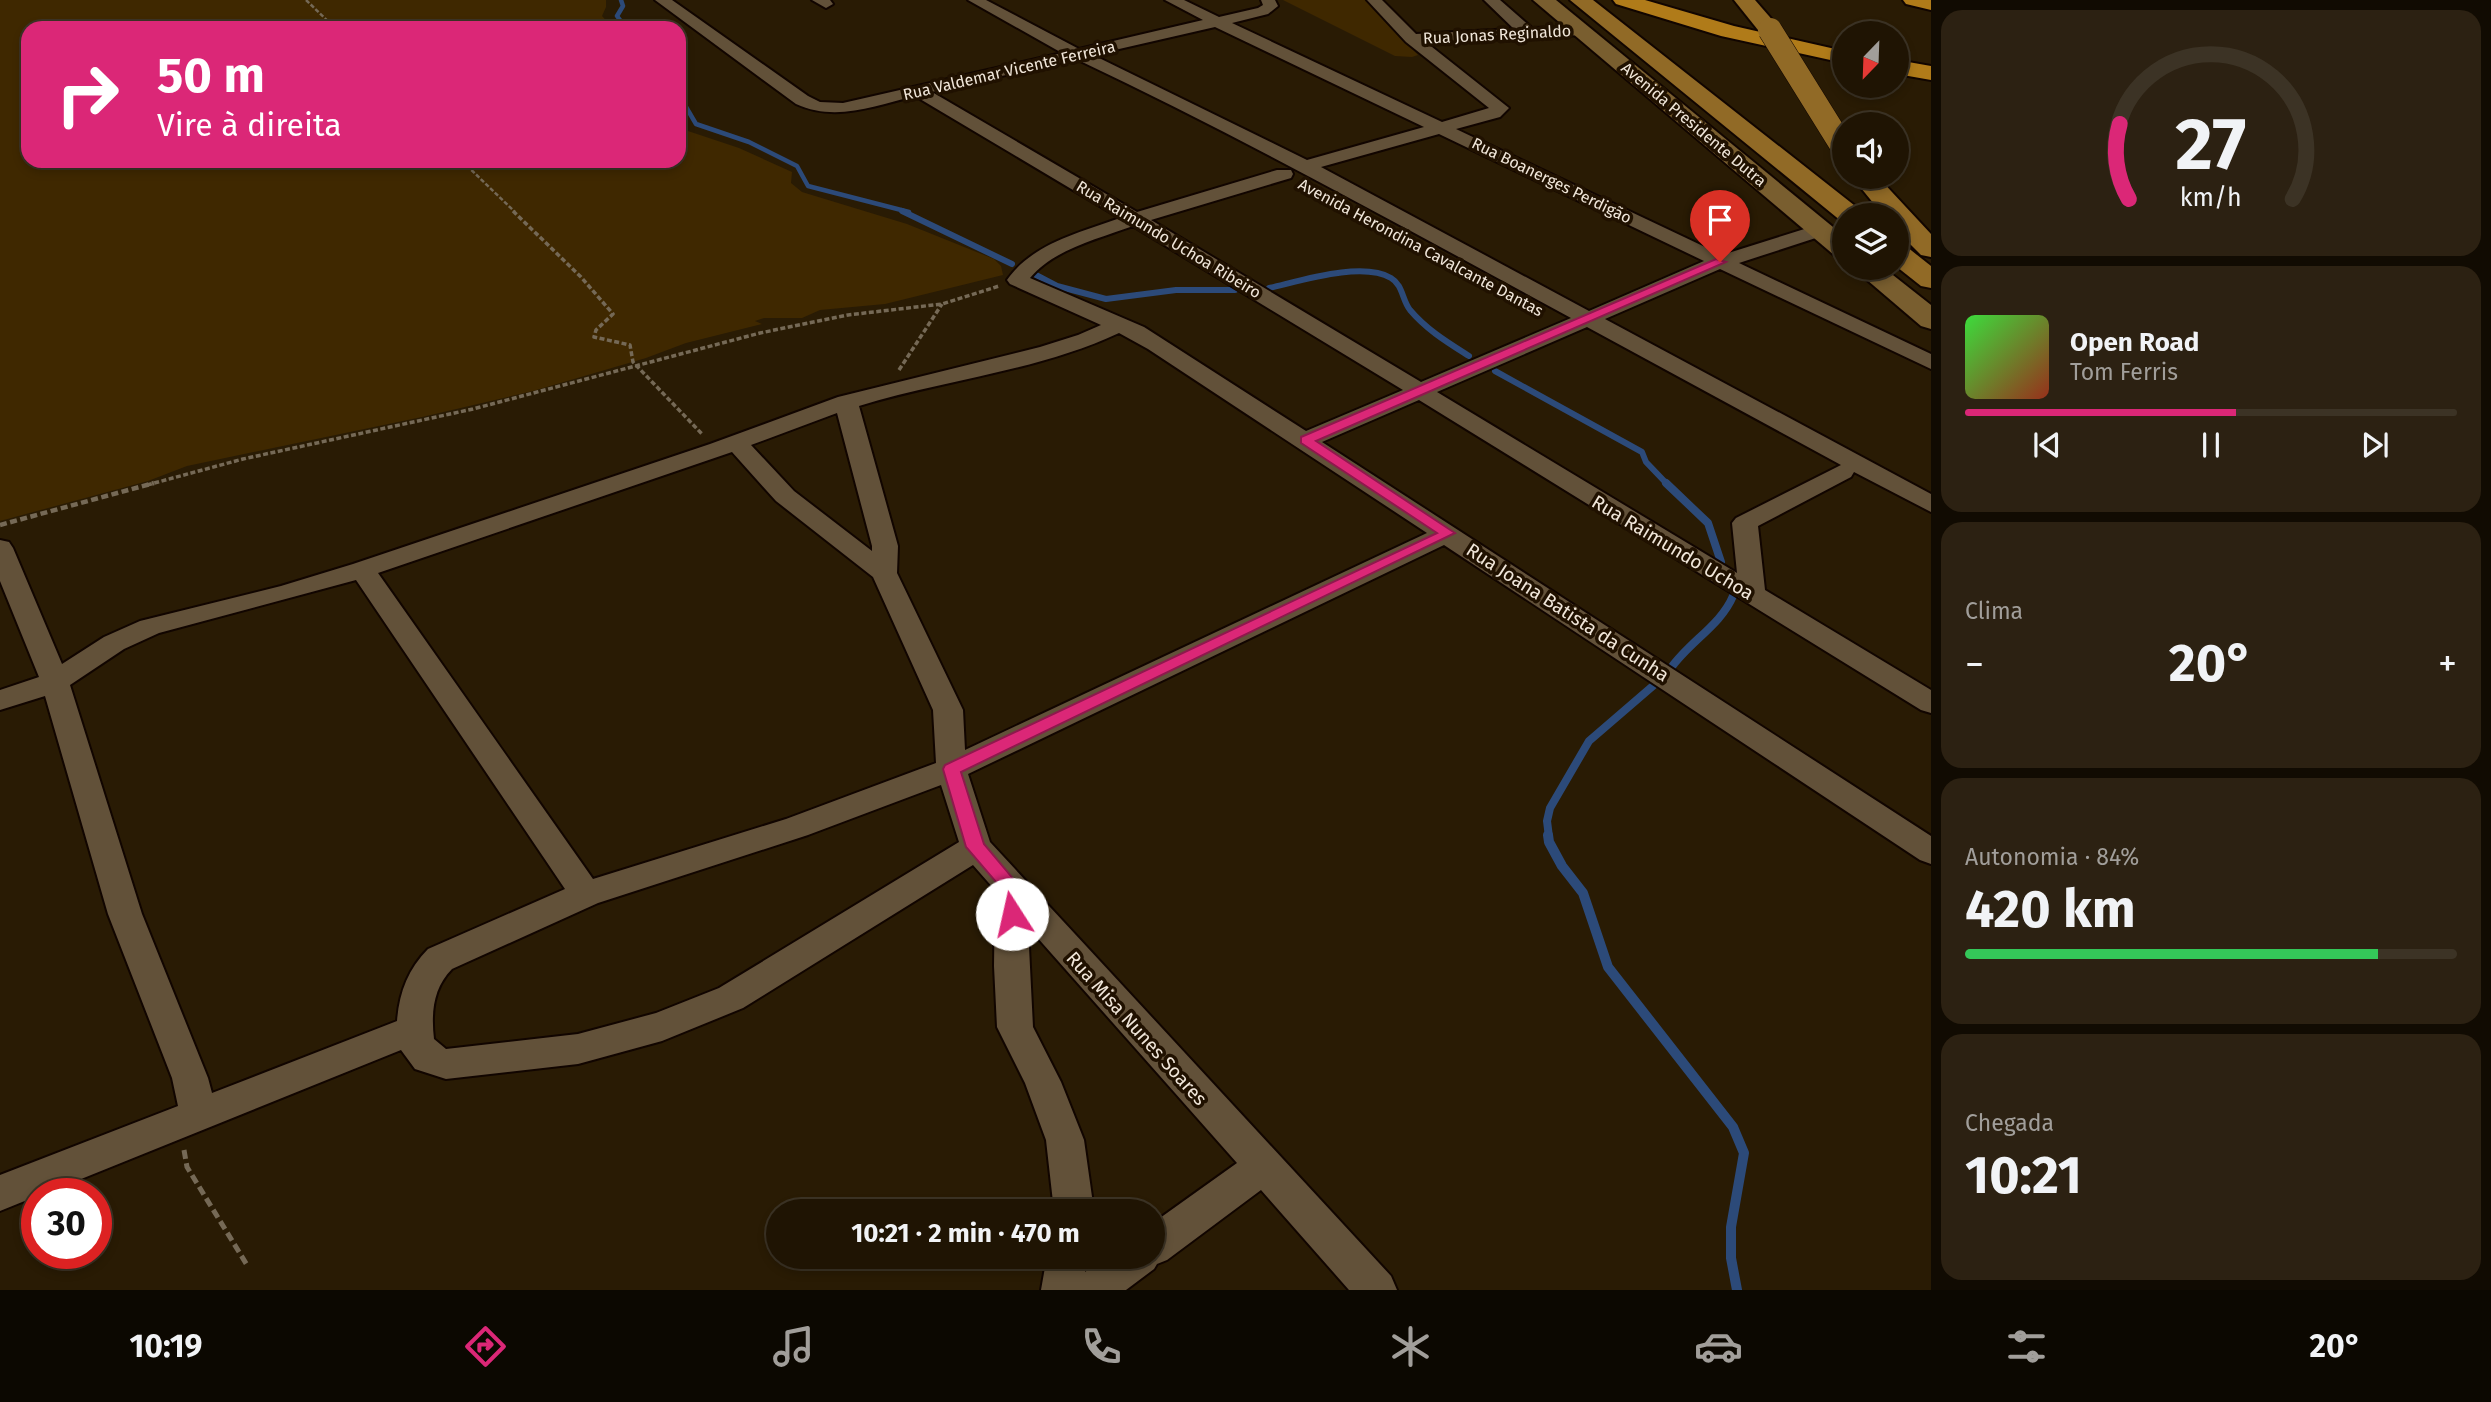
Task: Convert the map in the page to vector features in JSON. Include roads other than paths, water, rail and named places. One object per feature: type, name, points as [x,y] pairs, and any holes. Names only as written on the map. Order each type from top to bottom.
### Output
[{"type":"highway","points":[[1623,0],[1729,31],[1832,54]]},
{"type":"highway","points":[[1913,0],[1931,4]]},
{"type":"highway","points":[[1909,69],[1931,73]]},
{"type":"main road","name":"Avenida Presidente Dutra","points":[[1580,0],[1835,203]]},
{"type":"main road","points":[[1744,0],[1782,47],[1832,129]]},
{"type":"main road","points":[[1875,189],[1886,203]]},
{"type":"main road","points":[[1909,228],[1931,249]]},
{"type":"main road","points":[[1909,263],[1931,280]]},
{"type":"street","name":"Avenida Herondina Cavalcante Dantas","points":[[975,0],[1579,322],[1931,504]]},
{"type":"street","name":"Rua Boanerges Perdigão","points":[[1172,0],[1931,362]]},
{"type":"street","name":"Rua Valdemar Vicente Ferreira","points":[[667,1],[802,100],[817,107],[834,109],[919,92],[1071,52],[1263,11],[1271,6],[1269,0]]},
{"type":"street","points":[[1137,218],[1301,174],[1440,126],[1494,113],[1500,108],[1412,39],[1374,0]]},
{"type":"street","points":[[1491,0],[1528,33]]},
{"type":"street","name":"Avenida Presidente Dutra","points":[[1543,0],[1832,239]]},
{"type":"street","name":"Rua Jonas Reginaldo","points":[[1412,39],[1581,30]]},
{"type":"street","name":"Rua Raimundo Uchoa Ribeiro","points":[[919,92],[1137,218],[1416,391]]},
{"type":"street","name":"Rua Joana Batista da Cunha","points":[[1137,218],[1044,254],[1025,268],[1017,280],[1156,344],[1923,837]]},
{"type":"street","points":[[1306,440],[1720,262],[1821,230]]},
{"type":"street","points":[[1882,280],[1931,320]]},
{"type":"street","name":"Avenida Herondina Cavalcante Dantas","points":[[1579,322],[1931,520]]},
{"type":"street","points":[[0,700],[55,682],[114,643],[138,632],[362,570],[727,446],[846,402],[1047,352],[1086,340],[1118,325]]},
{"type":"street","name":"Rua Raimundo Uchoa","points":[[1416,391],[1931,703]]},
{"type":"street","points":[[846,402],[885,546],[884,573]]},
{"type":"street","name":"Rua Misa Nunes Soares","points":[[727,446],[785,496],[884,573],[948,710],[951,769],[976,847],[1262,1167],[1376,1290]]},
{"type":"street","points":[[1752,595],[1745,523],[1842,472]]},
{"type":"street","points":[[976,847],[731,998],[662,1026],[578,1049],[471,1063],[446,1064],[428,1058],[416,1044],[415,1029],[421,985],[427,970],[440,959],[586,894],[797,827],[951,769],[1448,533]]},
{"type":"street","points":[[0,548],[55,682],[125,914],[190,1078],[191,1117]]},
{"type":"street","points":[[362,570],[586,894]]},
{"type":"street","points":[[1012,888],[1015,1027],[1043,1082],[1065,1140],[1072,1199]]},
{"type":"street","points":[[0,1193],[415,1029]]},
{"type":"street","points":[[1165,1238],[1262,1167]]},
{"type":"street","points":[[1062,1290],[1065,1269]]},
{"type":"street","points":[[1093,1290],[1122,1269]]},
{"type":"waterway","points":[[621,0],[623,6],[617,16],[621,21]]},
{"type":"waterway","points":[[686,107],[696,124],[749,142],[797,166],[808,186],[909,212]]},
{"type":"waterway","points":[[902,211],[1012,264]]},
{"type":"waterway","points":[[1269,288],[1331,274],[1364,271],[1379,273],[1395,281],[1410,310],[1423,324],[1469,356]]},
{"type":"waterway","points":[[1036,275],[1057,286],[1106,299],[1176,290],[1235,290]]},
{"type":"waterway","points":[[1495,371],[1642,452],[1646,462],[1667,484]]},
{"type":"waterway","points":[[1667,484],[1708,523],[1721,562]]},
{"type":"waterway","points":[[1671,668],[1721,616],[1733,596]]},
{"type":"waterway","points":[[1549,837],[1547,821],[1550,808],[1589,741],[1654,685]]},
{"type":"waterway","points":[[1548,835],[1562,866],[1583,893],[1608,967],[1733,1127],[1744,1153],[1731,1227],[1731,1258],[1737,1290]]}]
